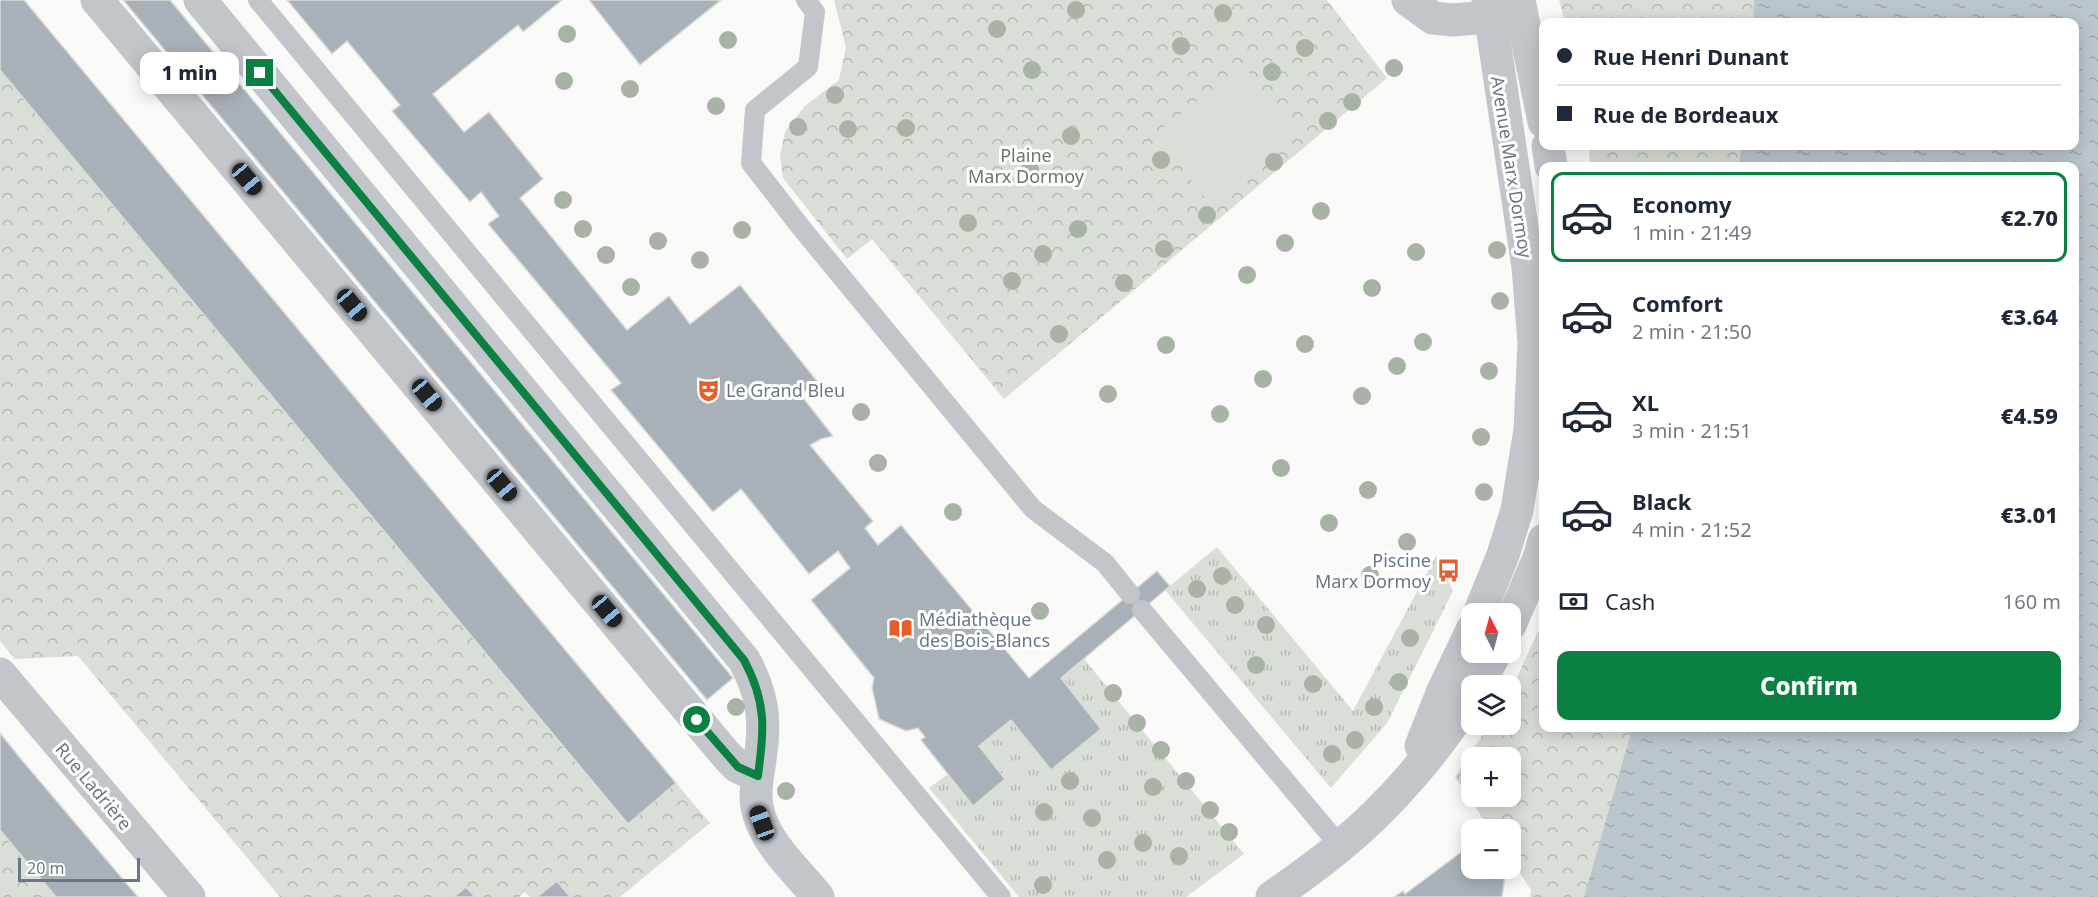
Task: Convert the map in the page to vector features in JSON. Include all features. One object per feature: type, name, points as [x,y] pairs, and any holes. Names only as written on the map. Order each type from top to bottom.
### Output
[{"type":"street","points":[[97,0],[727,756],[738,767],[758,776]]},
{"type":"street","points":[[200,0],[744,660],[754,678],[764,718],[757,810],[769,837],[818,897]]},
{"type":"street","points":[[1408,0],[1433,18],[1453,20],[1488,8],[1520,7]]},
{"type":"street","name":"Avenue Marx Dormoy","points":[[1520,7],[1539,98]]},
{"type":"street","name":"Avenue Marx Dormoy","points":[[1483,603],[1503,555],[1517,510],[1530,430],[1534,353],[1527,267],[1488,8]]},
{"type":"street","points":[[1520,603],[1539,558]]},
{"type":"street","points":[[1408,779],[1442,693],[1461,653]]},
{"type":"street","name":"Rue Ladrière","points":[[0,674],[189,897]]},
{"type":"street","points":[[1272,897],[1340,846],[1370,819],[1408,779],[1461,712]]},
{"type":"lane","points":[[258,0],[1001,897]]},
{"type":"lane","points":[[806,0],[816,12],[808,67],[755,110],[751,163],[803,230],[1033,509],[1105,563],[1130,594]]},
{"type":"lane","points":[[1142,610],[1340,846]]},
{"type":"green space","name":"Plaine Marx Dormoy","points":[[834,0],[1327,0],[1387,78],[1004,399],[872,239],[847,259],[783,178],[780,156],[785,132],[805,106],[839,80],[846,47]]},
{"type":"green space","points":[[1559,0],[1754,0],[1753,18],[1564,18]]},
{"type":"green space","points":[[1243,65],[1297,133],[1209,203],[1155,134]]},
{"type":"green space","points":[[0,70],[627,824],[676,783],[710,823],[620,897],[570,897],[557,881],[537,897],[530,897],[525,892],[519,897],[475,897],[466,887],[454,897],[280,897],[78,656],[15,659],[0,641]]},
{"type":"green space","points":[[1589,150],[1741,150],[1739,162],[1590,162]]},
{"type":"green space","points":[[1217,547],[1353,711],[1436,556],[1453,591],[1387,723],[1331,788],[1165,590]]},
{"type":"green space","points":[[1539,630],[1539,732],[1631,732],[1584,897],[1530,897],[1531,890],[1521,874],[1521,819],[1483,819],[1475,807],[1521,807],[1521,747],[1475,747],[1482,735],[1521,735],[1521,675],[1518,675]]},
{"type":"green space","points":[[1084,659],[1244,854],[1186,897],[1019,897],[929,788],[948,774],[973,806],[1005,779],[979,746],[1011,720],[1101,729],[1061,678]]},
{"type":"green space","points":[[1461,768],[1461,786],[1455,777]]},
{"type":"green space","points":[[0,831],[56,897],[0,897]]},
{"type":"water","points":[[1754,0],[2098,0],[2098,897],[1584,897],[1631,732],[2079,732],[2079,162],[1739,162],[1741,150],[2079,150],[2079,18],[1753,18]]},
{"type":"building","points":[[0,0],[24,0],[676,783],[628,824],[0,70]]},
{"type":"building","points":[[123,0],[170,0],[733,678],[707,700]]},
{"type":"building","points":[[287,0],[562,0],[523,32],[518,25],[433,94],[464,132],[489,112],[543,179],[520,198],[627,330],[669,296],[690,324],[740,285],[817,381],[801,395],[833,436],[810,445],[873,521],[865,528],[878,545],[901,525],[1029,678],[1157,571],[1170,586],[1061,678],[1101,729],[1051,770],[1011,720],[979,746],[1005,779],[973,806],[921,740],[925,737],[918,728],[906,731],[879,719],[872,688],[874,678],[811,600],[850,568],[838,551],[809,574],[741,489],[713,512],[611,390],[621,383],[488,224],[499,216],[481,192],[470,202],[392,111],[400,105],[347,41],[332,54]]},
{"type":"building","points":[[589,0],[721,0],[640,65]]},
{"type":"building","points":[[0,733],[138,897],[56,897],[0,830]]},
{"type":"building","points":[[1461,852],[1461,879],[1505,879],[1502,897],[1394,897],[1403,891],[1405,894]]},
{"type":"building","points":[[557,881],[570,897],[537,897]]},
{"type":"building","points":[[466,887],[475,897],[454,897]]},
{"type":"place","name":"Le Grand Bleu","points":[[708,390]]},
{"type":"place","name":"Piscine Marx Dormoy","points":[[1449,570]]},
{"type":"place","name":"Médiathèque des Bois-Blancs","points":[[901,629]]},
{"type":"route","points":[[260,73],[744,660],[754,678],[764,718],[758,776],[738,767],[697,720]]}]
